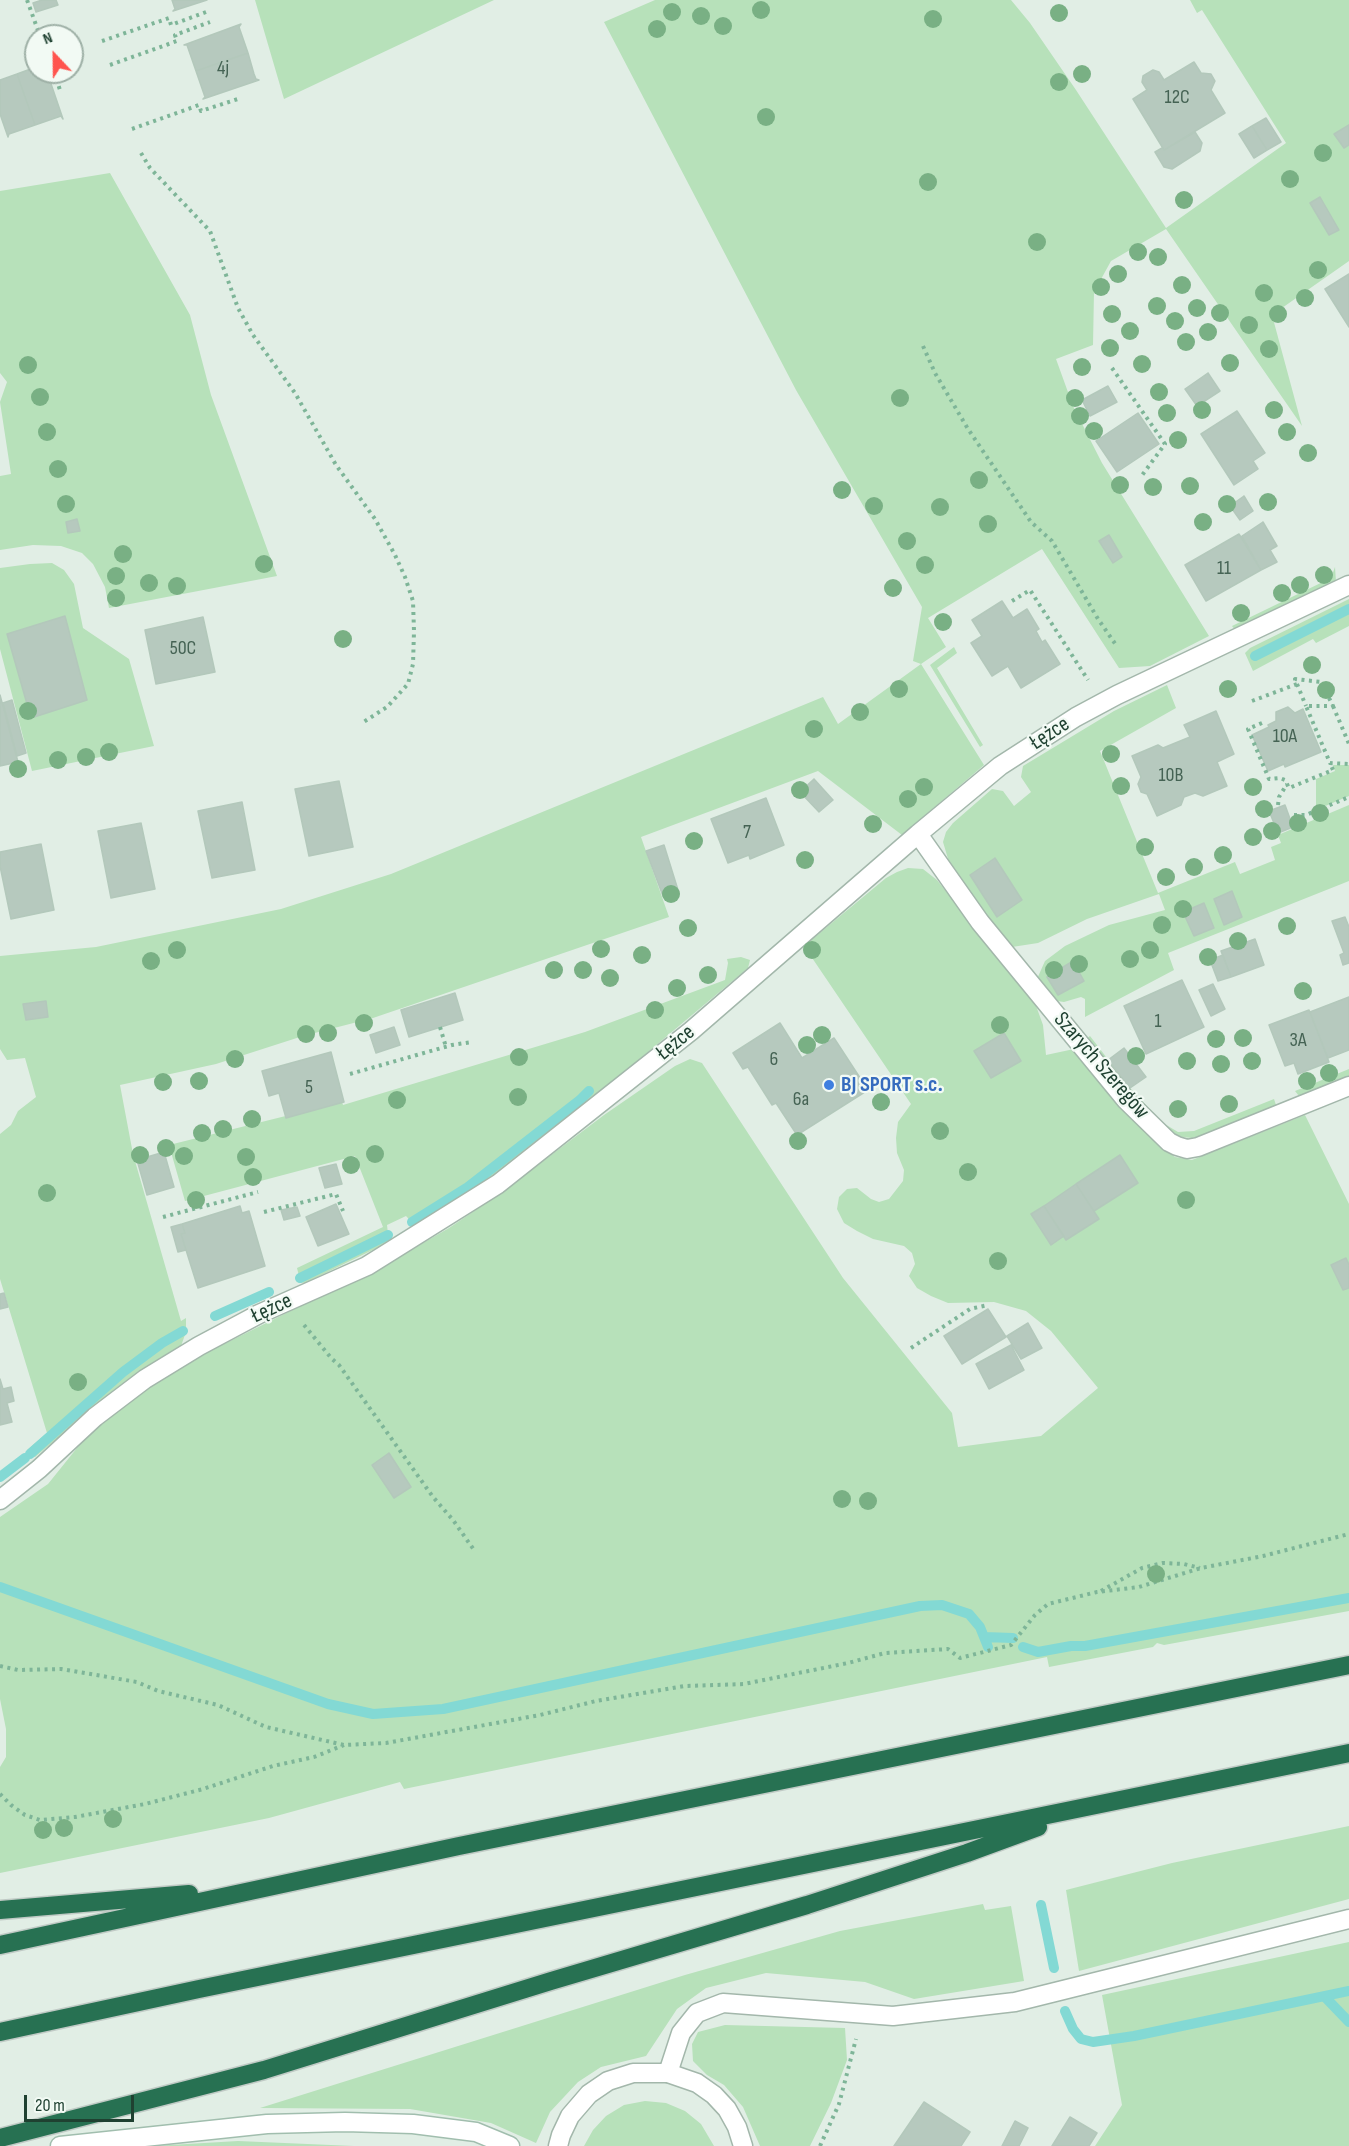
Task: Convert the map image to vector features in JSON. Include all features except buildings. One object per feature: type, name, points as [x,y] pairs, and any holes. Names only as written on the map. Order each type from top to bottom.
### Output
[{"type":"highway","points":[[0,1946],[459,1846],[1349,1665]]},
{"type":"highway","points":[[0,2032],[199,1989],[1349,1753]]},
{"type":"highway","points":[[0,2138],[264,2070],[807,1905],[967,1853],[1092,1807]]},
{"type":"highway","points":[[0,1910],[262,1888]]},
{"type":"street","name":"Łężce","points":[[0,1500],[39,1469],[95,1417],[145,1379],[199,1346],[259,1314],[367,1266],[498,1184],[691,1031],[1000,766],[1076,717],[1140,683],[1349,585]]},
{"type":"street","name":"Szarych Szeregów","points":[[918,834],[980,922],[1126,1101],[1169,1142],[1187,1149],[1198,1147],[1349,1086]]},
{"type":"street","points":[[668,2073],[681,2033],[697,2013],[723,2004],[893,2016],[1015,2002],[1349,1918]]},
{"type":"street","points":[[558,2146],[570,2116],[589,2094],[608,2081],[633,2073],[668,2073],[697,2083],[714,2095],[727,2109],[737,2127],[743,2146]]},
{"type":"street","points":[[60,2146],[267,2124],[345,2122],[413,2124],[476,2132],[510,2146]]},
{"type":"path","points":[[27,0],[36,24]]},
{"type":"path","points":[[102,41],[169,18],[171,25],[206,12]]},
{"type":"path","points":[[110,65],[177,41],[175,35],[210,22]]},
{"type":"path","points":[[58,84],[61,93]]},
{"type":"path","points":[[132,129],[199,105],[201,111],[238,99]]},
{"type":"path","points":[[141,153],[150,168],[210,231],[238,308],[253,335],[295,393],[336,465],[375,519],[405,577],[413,601],[414,621],[413,664],[408,684],[387,707],[362,723]]},
{"type":"path","points":[[924,346],[935,373],[968,429],[1031,522],[1052,541],[1116,645]]},
{"type":"path","points":[[1112,368],[1165,444],[1140,477]]},
{"type":"path","points":[[1012,601],[1030,590],[1092,686]]},
{"type":"path","points":[[1262,723],[1248,729],[1266,775],[1273,779],[1280,778],[1287,783],[1289,788],[1333,770],[1295,679],[1322,682],[1349,744]]},
{"type":"path","points":[[1252,701],[1297,684]]},
{"type":"path","points":[[1306,706],[1333,706]]},
{"type":"path","points":[[1330,763],[1349,764]]},
{"type":"path","points":[[1278,805],[1279,797],[1287,783]]},
{"type":"path","points":[[1294,815],[1306,815],[1349,797]]},
{"type":"path","points":[[440,1028],[446,1047]]},
{"type":"path","points":[[350,1074],[472,1042]]},
{"type":"path","points":[[163,1217],[258,1192]]},
{"type":"path","points":[[264,1212],[336,1194],[343,1211]]},
{"type":"path","points":[[292,1300],[299,1319],[339,1365],[433,1497],[474,1550]]},
{"type":"path","points":[[911,1348],[970,1309],[988,1305]]},
{"type":"path","points":[[0,1666],[18,1670],[61,1669],[137,1682],[158,1691],[218,1705],[266,1727],[344,1745],[396,1741],[684,1686],[744,1684],[848,1663],[885,1653],[948,1650],[960,1658],[1011,1646],[1035,1615],[1048,1604],[1097,1592],[1139,1587],[1201,1568],[1263,1556],[1349,1534]]},
{"type":"path","points":[[1097,1592],[1142,1568],[1163,1563],[1201,1568]]},
{"type":"path","points":[[0,1794],[25,1815],[40,1820],[75,1817],[145,1804],[203,1789],[273,1766],[314,1757],[344,1745]]},
{"type":"path","points":[[820,2146],[839,2104],[858,2032],[856,2013]]},
{"type":"green space","points":[[255,0],[494,0],[284,99]]},
{"type":"green space","points":[[655,0],[1011,0],[1030,23],[1076,90],[1166,228],[1286,143],[1202,10],[1197,13],[1190,0],[1349,0],[1349,261],[1272,315],[1302,426],[1166,229],[1111,261],[1094,292],[1093,345],[1056,359],[1073,406],[1102,463],[1209,636],[1150,666],[1119,668],[1042,549],[928,618],[946,647],[921,664],[913,661],[922,607],[796,390],[604,22]]},
{"type":"green space","points":[[110,173],[190,315],[211,395],[277,576],[109,608],[105,587],[93,564],[82,553],[61,546],[33,545],[0,550],[0,476],[11,474],[0,402],[7,382],[0,373],[0,191]]},
{"type":"green space","points":[[52,563],[64,570],[74,584],[83,628],[129,659],[154,746],[32,771],[0,649],[0,568]]},
{"type":"green space","points":[[1335,567],[1336,582],[1235,630],[1232,626],[1331,578]]},
{"type":"green space","points":[[1349,599],[1349,626],[1316,643],[1313,639],[1253,671],[1245,653],[1250,648]]},
{"type":"green space","points":[[954,647],[957,653],[937,668],[983,745],[980,747],[930,665]]},
{"type":"green space","points":[[921,664],[984,765],[902,835],[818,771],[641,837],[669,917],[373,1018],[303,1036],[216,1064],[120,1085],[133,1154],[181,1321],[186,1318],[186,1332],[181,1346],[119,1387],[35,1457],[32,1456],[27,1450],[47,1433],[0,1279],[0,1134],[11,1125],[18,1111],[36,1097],[25,1058],[7,1060],[0,1049],[0,956],[96,947],[281,909],[391,874],[823,697],[838,724]]},
{"type":"green space","points":[[1167,685],[1176,708],[1100,751],[1158,893],[1235,862],[1240,874],[1275,860],[1271,847],[1281,843],[1278,835],[1349,805],[1349,881],[1168,953],[1174,970],[1085,1017],[1085,999],[1081,997],[1064,1002],[1057,1001],[1037,979],[1045,961],[1065,946],[1109,925],[1165,910],[1159,894],[1087,919],[1038,943],[1012,947],[1004,942],[961,881],[949,862],[943,842],[946,832],[953,823],[992,789],[1003,791],[1014,806],[1031,792],[1021,777],[1023,766],[1114,711]]},
{"type":"green space","points":[[1333,765],[1349,765],[1349,796],[1316,810],[1316,779],[1335,771]]},
{"type":"green space","points":[[908,868],[923,869],[937,880],[1035,1003],[1043,1025],[1046,1055],[1074,1049],[1127,1114],[1161,1147],[1175,1157],[1192,1160],[1305,1115],[1349,1204],[1349,1611],[1164,1645],[1157,1643],[1153,1647],[1049,1667],[1047,1657],[404,1789],[400,1782],[269,1818],[0,1873],[0,1767],[6,1757],[6,1729],[0,1699],[0,1517],[48,1484],[97,1426],[138,1394],[212,1350],[397,1258],[449,1228],[501,1193],[604,1115],[675,1066],[690,1059],[702,1063],[843,1278],[952,1413],[958,1447],[1041,1436],[1098,1388],[1051,1331],[1026,1311],[994,1302],[948,1303],[931,1296],[917,1288],[909,1276],[915,1264],[912,1253],[904,1246],[873,1239],[857,1231],[844,1223],[837,1209],[839,1197],[847,1189],[857,1188],[879,1202],[889,1199],[903,1181],[904,1170],[897,1153],[896,1138],[898,1122],[911,1104],[804,946],[886,878]]},
{"type":"green space","points":[[741,957],[750,960],[748,968],[507,1167],[416,1227],[406,1216],[387,1225],[389,1242],[305,1283],[296,1282],[300,1280],[297,1268],[383,1227],[355,1156],[185,1201],[169,1145],[342,1102],[343,1105],[585,1032],[725,980],[727,959]]},
{"type":"green space","points":[[1090,1036],[1130,1088],[1163,1123],[1178,1132],[1194,1131],[1274,1099],[1276,1105],[1252,1118],[1208,1134],[1192,1138],[1181,1137],[1173,1133],[1128,1091],[1086,1039]]},
{"type":"green space","points":[[1349,1069],[1349,1078],[1302,1096],[1295,1091]]},
{"type":"green space","points":[[1349,1826],[1349,1899],[1079,1971],[1066,1890],[1172,1863]]},
{"type":"green space","points":[[983,1904],[985,1910],[1011,1906],[1024,1981],[914,1999],[865,1982],[766,1973],[706,1988],[677,2009],[646,2056],[601,2067],[578,2082],[550,2112],[536,2143],[491,2123],[410,2109],[260,2108],[685,1975],[840,1931]]},
{"type":"green space","points":[[1349,1942],[1349,2146],[1095,2146],[1122,2105],[1102,1995]]},
{"type":"green space","points":[[725,2025],[845,2028],[847,2060],[831,2103],[810,2146],[760,2146],[743,2107],[724,2085],[707,2075],[693,2061],[692,2044],[698,2032]]},
{"type":"green space","points":[[645,2101],[666,2103],[685,2111],[701,2124],[714,2146],[584,2146],[593,2130],[606,2116],[624,2105]]},
{"type":"green space","points":[[238,2141],[354,2146],[153,2146]]},
{"type":"waterway","points":[[1255,656],[1349,609]]},
{"type":"waterway","points":[[412,1222],[468,1187],[589,1091]]},
{"type":"waterway","points":[[300,1278],[388,1235]]},
{"type":"waterway","points":[[215,1316],[269,1292]]},
{"type":"waterway","points":[[30,1454],[123,1372],[162,1343],[183,1331]]},
{"type":"waterway","points":[[0,1477],[25,1458]]},
{"type":"waterway","points":[[0,1587],[328,1704],[373,1714],[443,1709],[920,1606],[942,1605],[969,1614],[980,1627],[988,1647]]},
{"type":"waterway","points":[[1023,1647],[1038,1652],[1085,1646],[1349,1598]]},
{"type":"waterway","points":[[984,1637],[1013,1638]]},
{"type":"waterway","points":[[1041,1905],[1054,1968]]},
{"type":"waterway","points":[[1065,2011],[1073,2029],[1081,2039],[1093,2042],[1134,2036],[1349,1991]]},
{"type":"waterway","points":[[1325,1997],[1349,2022]]},
{"type":"place","name":"BJ SPORT s.c.","points":[[829,1085]]}]
